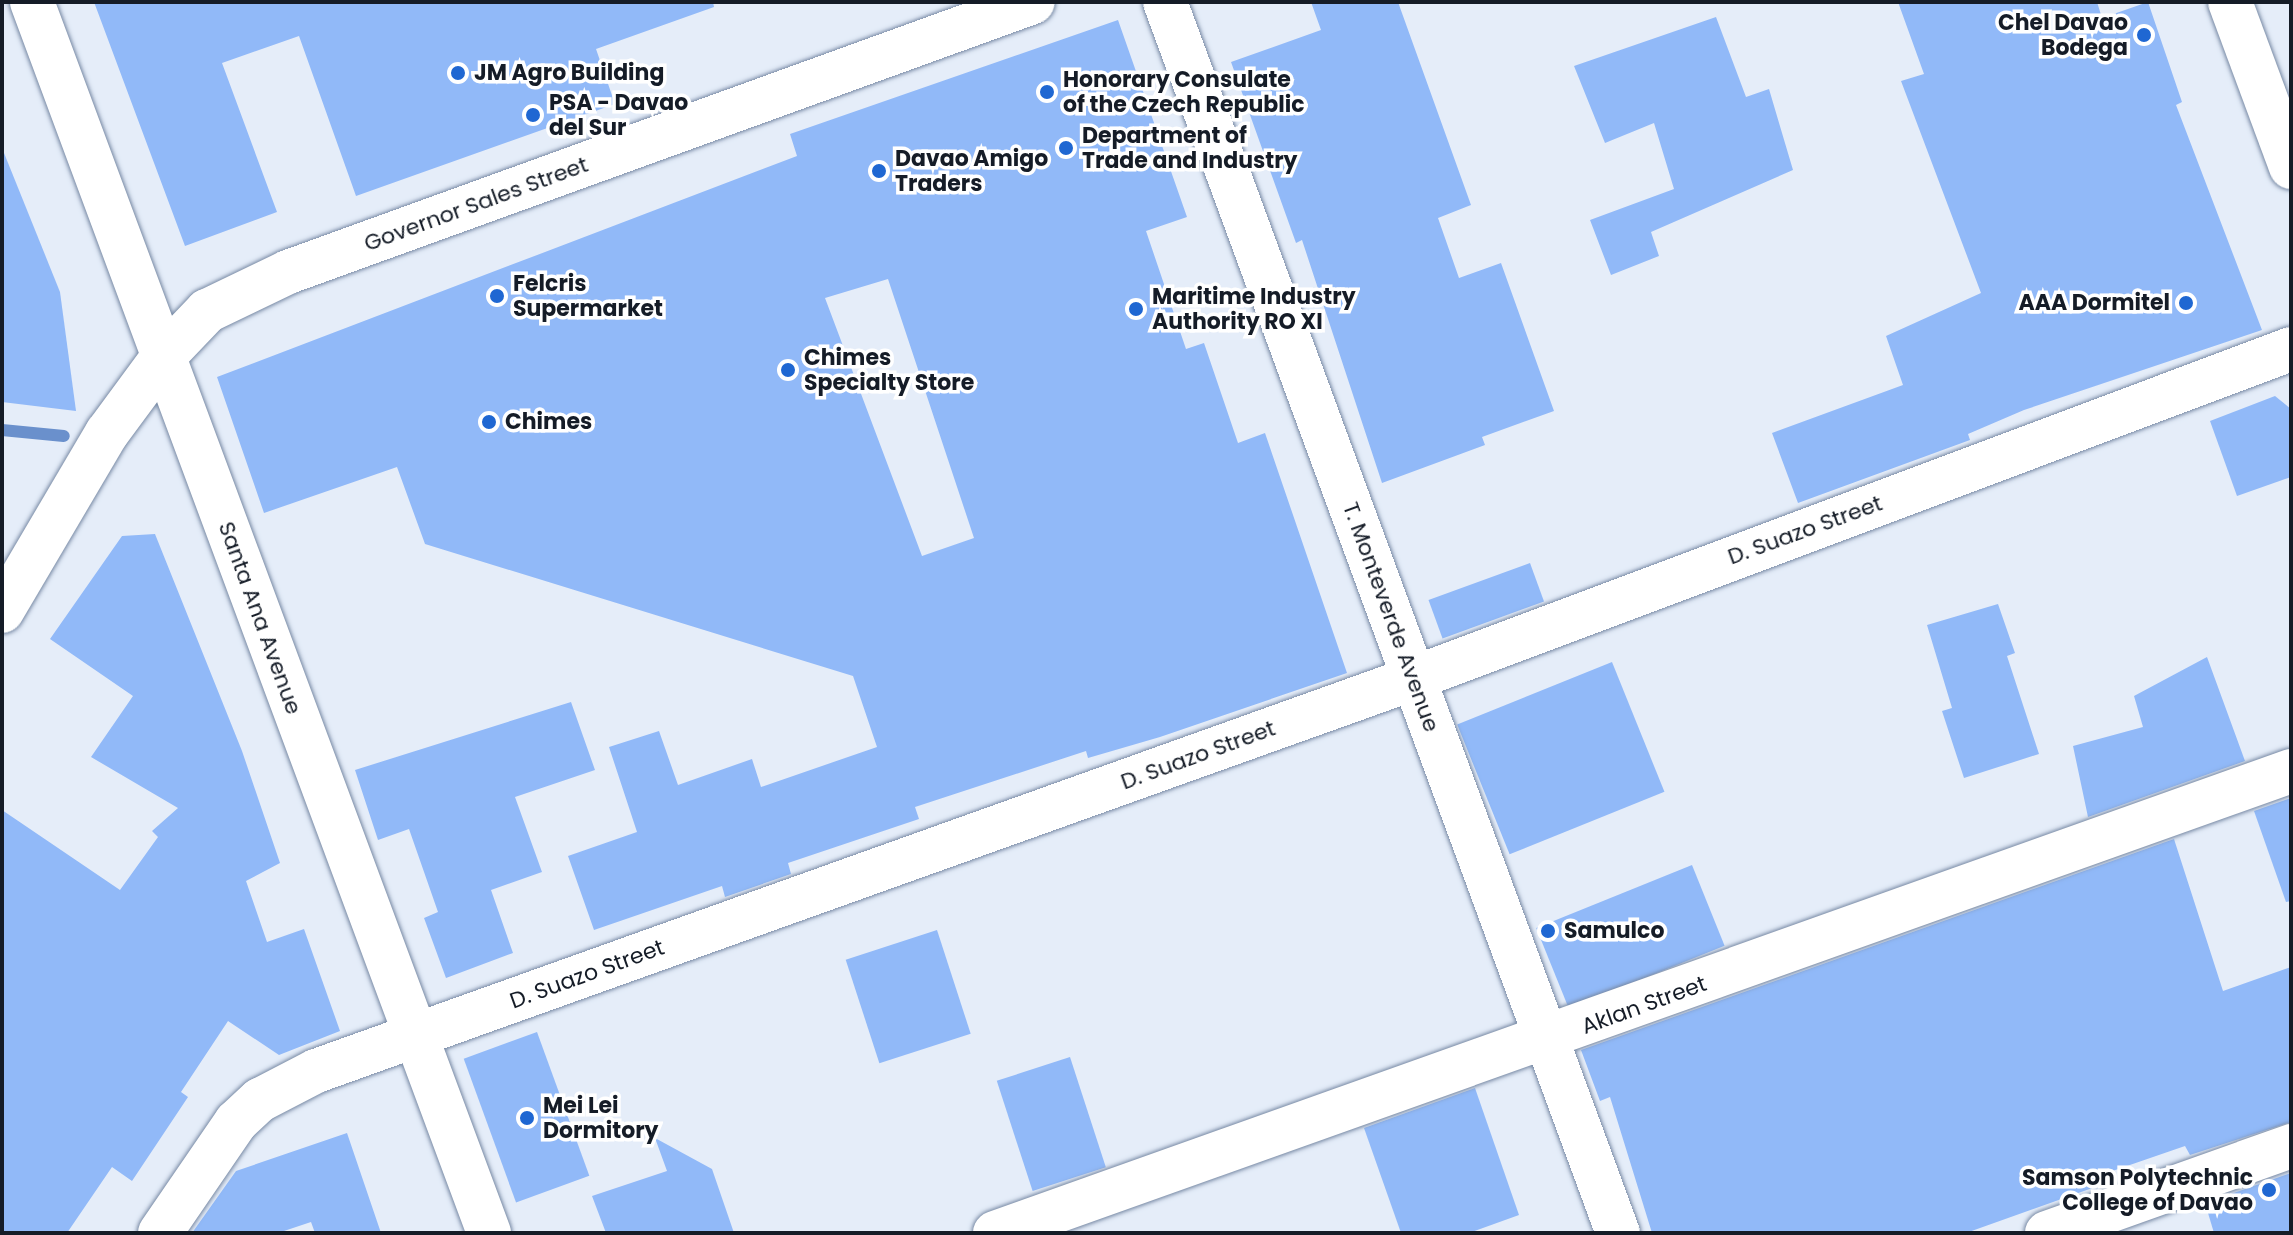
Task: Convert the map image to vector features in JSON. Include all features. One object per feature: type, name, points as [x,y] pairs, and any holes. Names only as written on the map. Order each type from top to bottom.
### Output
[{"type":"street","name":"Santa Ana Avenue","points":[[32,2],[489,1233]]},
{"type":"street","name":"Governor Sales Street","points":[[2,611],[107,433],[163,357],[207,311],[288,272],[1033,2]]},
{"type":"street","name":"T. Monteverde Avenue","points":[[1165,2],[1618,1233]]},
{"type":"street","points":[[2230,2],[2291,167]]},
{"type":"street","name":"D. Suazo Street","points":[[160,1233],[220,1142],[260,1100],[316,1071],[1414,678],[2291,349]]},
{"type":"street","name":"Aklan Street","points":[[995,1233],[1547,1040],[2291,771]]},
{"type":"street","points":[[2047,1233],[2291,1146]]},
{"type":"building","points":[[94,2],[713,2],[714,7],[596,49],[615,104],[356,196],[299,36],[222,63],[277,212],[185,246]]},
{"type":"building","points":[[1311,2],[1398,2],[1471,205],[1438,218],[1459,278],[1501,263],[1554,411],[1482,437],[1485,445],[1382,483],[1302,240],[1296,243],[1231,62],[1321,30]]},
{"type":"building","points":[[1898,2],[2097,2],[2102,18],[2148,2],[2182,102],[2176,105],[2262,330],[2024,410],[1968,434],[1970,440],[1798,503],[1772,433],[1903,385],[1886,336],[1981,293],[1901,81],[1924,74]]},
{"type":"building","points":[[1716,17],[1746,97],[1769,89],[1793,170],[1651,232],[1659,256],[1611,275],[1590,220],[1674,189],[1654,123],[1605,143],[1574,66]]},
{"type":"building","points":[[1118,20],[1187,217],[1146,231],[1186,349],[1204,343],[1238,443],[1265,433],[1347,673],[1160,737],[1088,758],[1086,751],[915,807],[919,819],[788,863],[791,874],[725,897],[722,886],[594,930],[568,856],[637,832],[609,747],[659,731],[678,785],[752,759],[761,787],[877,747],[853,676],[425,544],[397,467],[264,513],[217,377],[797,156],[790,134]],"holes":[[[888,279],[974,538],[922,556],[825,298]]]},
{"type":"building","points":[[2,148],[60,292],[76,411],[2,402]]},
{"type":"building","points":[[2275,396],[2291,409],[2291,477],[2237,496],[2210,421]]},
{"type":"building","points":[[155,534],[242,751],[280,863],[246,881],[267,942],[304,929],[340,1031],[279,1055],[228,1021],[181,1092],[188,1097],[132,1181],[112,1167],[67,1233],[2,1233],[2,810],[120,890],[158,837],[152,831],[178,808],[91,757],[133,696],[50,639],[122,536]]},
{"type":"building","points":[[1530,563],[1544,602],[1443,638],[1429,600]]},
{"type":"building","points":[[1998,604],[2015,653],[2007,656],[2039,754],[1964,778],[1942,711],[1952,708],[1927,625]]},
{"type":"building","points":[[2207,657],[2245,761],[2088,817],[2073,746],[2143,727],[2134,696]]},
{"type":"building","points":[[1612,662],[1664,792],[1510,854],[1457,725]]},
{"type":"building","points":[[571,702],[595,770],[515,797],[542,872],[491,890],[513,953],[446,978],[424,918],[438,912],[409,829],[378,840],[355,770]]},
{"type":"building","points":[[2291,798],[2291,901],[2286,902],[2254,811]]},
{"type":"building","points":[[2174,839],[2223,991],[2291,967],[2291,1122],[2190,1155],[2185,1146],[2095,1177],[2098,1186],[1966,1233],[1652,1233],[1610,1097],[1600,1101],[1581,1050]]},
{"type":"building","points":[[1692,865],[1725,946],[1569,1009],[1536,928]]},
{"type":"building","points":[[937,930],[971,1034],[879,1063],[846,960]]},
{"type":"building","name":"Mei Lei Dormitory","points":[[537,1032],[589,1176],[516,1202],[464,1059]]},
{"type":"building","points":[[1070,1057],[1106,1167],[1033,1191],[997,1081]]},
{"type":"building","points":[[1475,1088],[1519,1215],[1469,1233],[1401,1233],[1364,1128]]},
{"type":"building","points":[[347,1133],[381,1233],[315,1233],[311,1222],[278,1233],[192,1233],[236,1171]]},
{"type":"building","points":[[655,1138],[712,1169],[734,1233],[606,1233],[592,1196],[667,1171]]},
{"type":"building","name":"Samson Polytechnic College of Davao","points":[[2291,1173],[2291,1233],[2214,1233],[2205,1203]]},
{"type":"waterway","points":[[2,430],[64,436]]},
{"type":"place","name":"Chel Davao Bodega","points":[[2144,35]]},
{"type":"place","name":"JM Agro Building","points":[[458,73]]},
{"type":"place","name":"Honorary Consulate of the Czech Republic","points":[[1047,92]]},
{"type":"place","name":"PSA - Davao del Sur","points":[[533,115]]},
{"type":"place","name":"Department of Trade and Industry","points":[[1066,148]]},
{"type":"place","name":"Davao Amigo Traders","points":[[879,171]]},
{"type":"place","name":"Felcris Supermarket","points":[[497,296]]},
{"type":"place","name":"AAA Dormitel","points":[[2186,303]]},
{"type":"place","name":"Maritime Industry Authority RO XI","points":[[1136,309]]},
{"type":"place","name":"Chimes Specialty Store","points":[[788,370]]},
{"type":"place","name":"Chimes","points":[[489,422]]},
{"type":"place","name":"Samulco","points":[[1548,931]]},
{"type":"place","name":"Mei Lei Dormitory","points":[[527,1118]]},
{"type":"place","name":"Samson Polytechnic College of Davao","points":[[2269,1190]]}]
